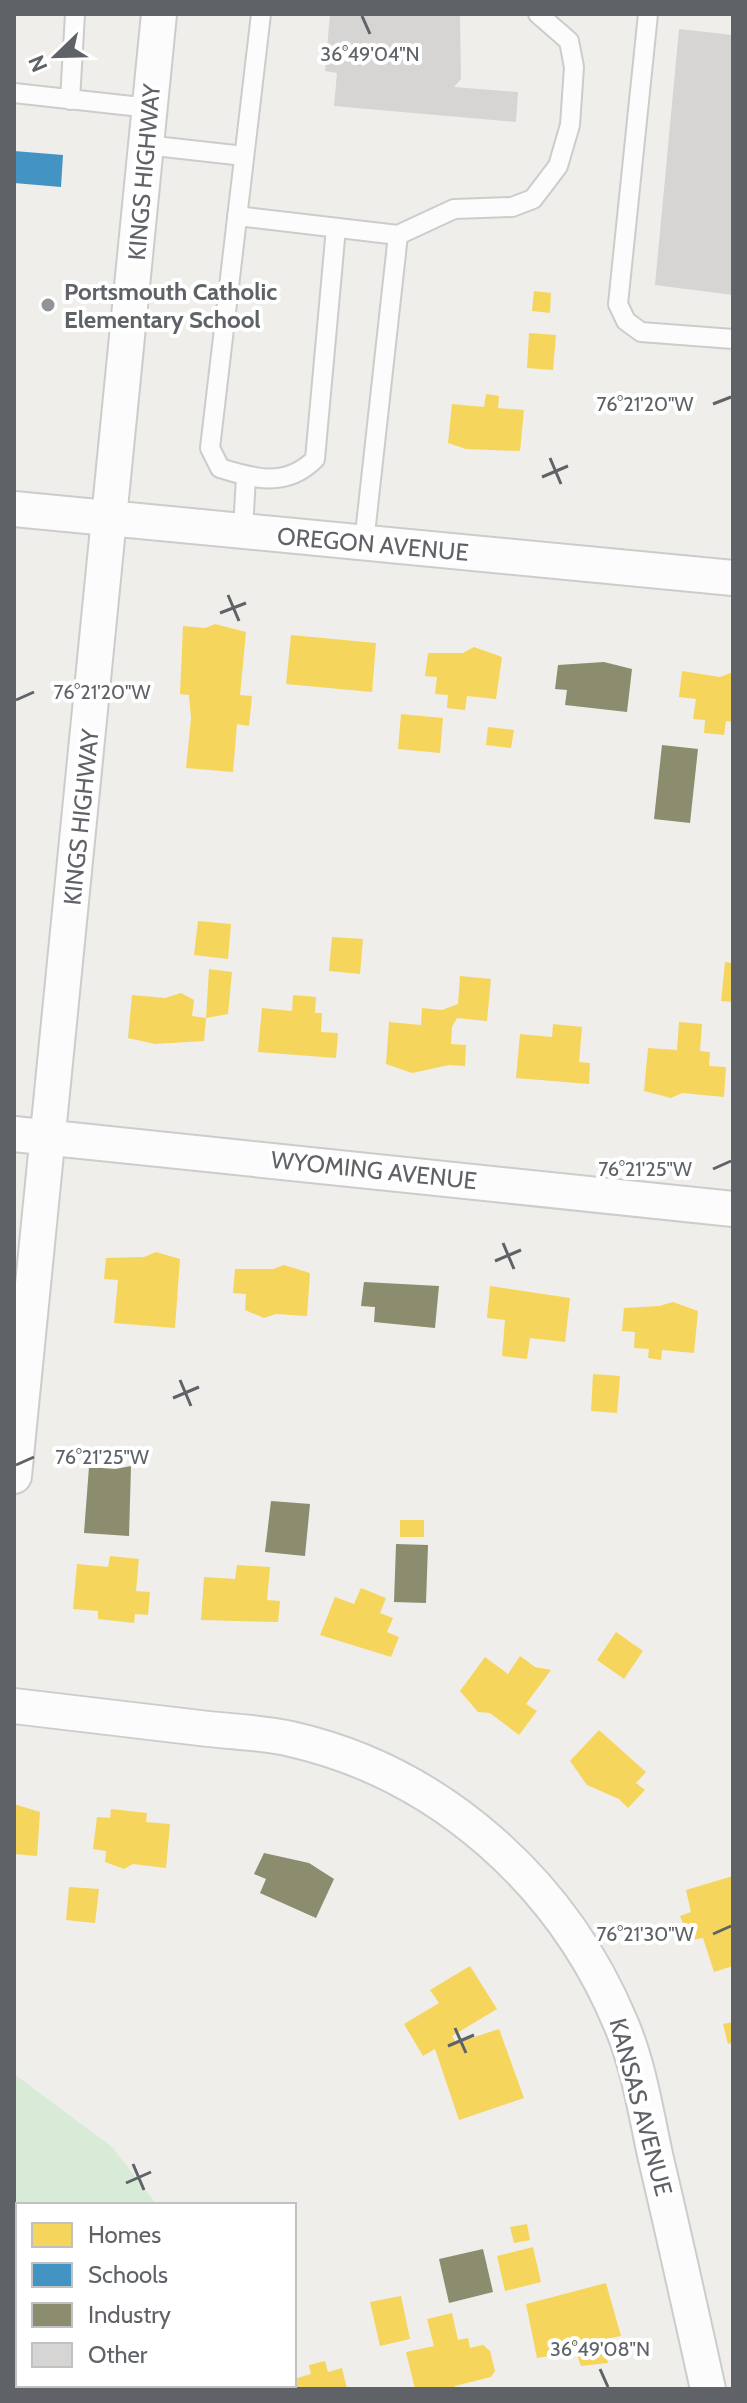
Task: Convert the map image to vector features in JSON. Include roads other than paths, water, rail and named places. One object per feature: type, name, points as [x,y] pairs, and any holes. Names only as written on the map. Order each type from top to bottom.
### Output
[{"type":"street","name":"KINGS HIGHWAY","points":[[14,1476],[159,14]]},
{"type":"street","name":"OREGON AVENUE","points":[[14,509],[733,578]]},
{"type":"street","name":"WYOMING AVENUE","points":[[14,1134],[733,1209]]},
{"type":"street","name":"KANSAS AVENUE","points":[[14,1706],[289,1739],[351,1757],[410,1784],[464,1819],[522,1870],[563,1917],[589,1957],[623,2028],[641,2088],[708,2389]]},
{"type":"lane","points":[[70,100],[75,14]]},
{"type":"lane","points":[[261,14],[210,448],[220,468],[273,481],[302,472],[315,459],[336,228]]},
{"type":"lane","points":[[237,216],[398,235],[454,209],[512,207],[533,199],[558,166],[570,125],[574,67],[569,41],[538,14]]},
{"type":"lane","points":[[648,14],[618,304],[626,321],[641,332],[733,339]]},
{"type":"lane","points":[[14,93],[150,108]]},
{"type":"lane","points":[[146,145],[244,156]]},
{"type":"lane","points":[[364,543],[398,235]]},
{"type":"lane","points":[[243,531],[246,476]]},
{"type":"place","name":"Portsmouth Catholic Elementary School","points":[[48,305]]}]
